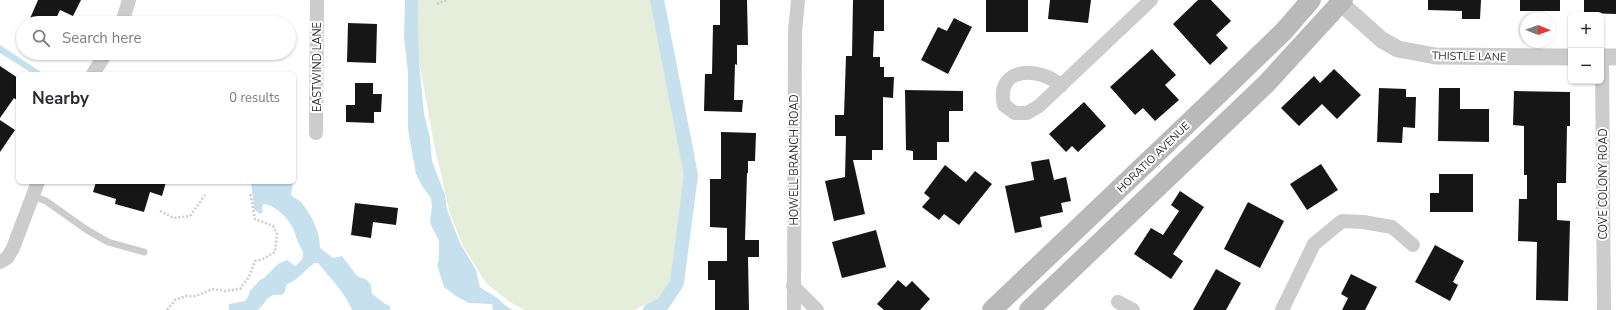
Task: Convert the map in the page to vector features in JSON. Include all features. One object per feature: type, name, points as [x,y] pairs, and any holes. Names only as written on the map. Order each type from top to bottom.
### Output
[{"type":"main road","name":"HORATIO AVENUE","points":[[992,310],[1284,31],[1311,0]]},
{"type":"main road","points":[[1029,310],[1266,84],[1341,1]]},
{"type":"main road","points":[[1115,193],[1132,212]]},
{"type":"street","points":[[124,16],[129,0]]},
{"type":"street","name":"EASTWIND LANE","points":[[316,133],[317,0]]},
{"type":"street","name":"HOWELL BRANCH ROAD","points":[[794,310],[795,32],[798,0]]},
{"type":"street","points":[[1061,86],[1150,0]]},
{"type":"street","name":"THISTLE LANE","points":[[1341,1],[1382,40],[1398,49],[1435,56],[1568,57]]},
{"type":"street","name":"COVE COLONY ROAD","points":[[1604,310],[1606,57]]},
{"type":"street","points":[[93,72],[101,60]]},
{"type":"street","points":[[0,262],[7,258],[13,248],[37,184]]},
{"type":"street","points":[[1282,310],[1314,244],[1342,221],[1363,222],[1392,227],[1413,245]]},
{"type":"street","points":[[794,286],[817,310]]},
{"type":"street","points":[[1118,302],[1133,310]]},
{"type":"lane","points":[[31,198],[38,198],[46,201],[87,230],[108,242],[144,252]]},
{"type":"path","points":[[437,4],[446,0]]},
{"type":"path","points":[[167,310],[175,300],[186,296],[196,296],[212,289],[225,291],[240,289],[249,277],[255,261],[263,259],[275,252],[277,234],[273,226],[254,219],[250,193]]},
{"type":"path","points":[[160,211],[174,218],[190,216],[205,195]]},
{"type":"green space","points":[[418,0],[659,0],[691,174],[676,290],[634,310],[524,310],[510,302],[486,283],[463,246],[450,214],[434,144],[419,61]]},
{"type":"water","points":[[405,0],[418,0],[419,61],[424,114],[430,138],[432,161],[445,195],[447,210],[460,243],[476,270],[480,287],[513,310],[493,310],[492,304],[469,303],[444,287],[437,265],[439,260],[439,241],[430,220],[432,207],[431,198],[422,186],[416,174],[408,130],[408,72],[404,38]]},
{"type":"water","points":[[0,45],[16,56],[16,60],[23,60],[41,72],[30,72],[0,53]]},
{"type":"water","points":[[251,184],[293,184],[291,195],[301,202],[312,218],[319,236],[320,248],[333,258],[342,256],[357,276],[367,280],[371,285],[372,294],[390,306],[390,310],[352,310],[337,285],[318,263],[314,263],[295,280],[286,285],[285,292],[282,295],[270,296],[258,310],[229,310],[229,304],[245,301],[250,291],[278,264],[287,260],[295,266],[303,257],[293,228],[284,216],[272,206],[263,204],[263,212],[260,214],[254,209]]},
{"type":"building","points":[[38,0],[81,0],[73,16],[60,10],[57,16],[31,16]]},
{"type":"building","points":[[720,0],[747,0],[748,45],[737,45],[737,65],[735,64],[734,100],[743,100],[742,112],[704,111],[705,74],[712,74],[713,25],[720,25]]},
{"type":"building","points":[[853,0],[884,0],[884,31],[874,31],[873,57],[880,57],[880,67],[884,67],[884,77],[894,77],[893,98],[883,97],[883,150],[872,150],[872,160],[853,160],[865,214],[834,221],[825,181],[845,177],[846,136],[835,136],[835,115],[844,115],[846,56],[852,56]]},
{"type":"building","points":[[986,0],[1028,0],[1028,32],[986,32]]},
{"type":"building","points":[[1050,0],[1091,0],[1088,23],[1048,19]]},
{"type":"building","points":[[1198,0],[1211,0],[1231,21],[1216,35],[1228,48],[1210,65],[1173,24]]},
{"type":"building","points":[[1428,0],[1481,0],[1480,19],[1462,19],[1462,11],[1428,10]]},
{"type":"building","points":[[1520,0],[1560,0],[1560,11],[1520,11]]},
{"type":"building","points":[[1584,0],[1616,0],[1616,14],[1604,14],[1604,12],[1584,12]]},
{"type":"building","points":[[954,18],[972,27],[948,74],[921,60],[938,27],[947,31]]},
{"type":"building","points":[[348,23],[377,24],[376,63],[347,62]]},
{"type":"building","points":[[1152,49],[1176,75],[1165,85],[1179,100],[1155,121],[1143,108],[1135,115],[1110,87]]},
{"type":"building","points":[[0,66],[16,77],[16,100],[14,98],[0,118]]},
{"type":"building","points":[[1334,69],[1361,95],[1337,119],[1322,104],[1299,126],[1281,108],[1314,76],[1320,83]]},
{"type":"building","points":[[355,83],[373,83],[373,94],[382,94],[381,112],[374,112],[374,123],[346,122],[346,105],[355,105]]},
{"type":"building","points":[[1379,88],[1406,89],[1406,97],[1416,97],[1415,128],[1403,127],[1402,143],[1377,142]]},
{"type":"building","points":[[1439,88],[1460,88],[1460,109],[1489,109],[1489,142],[1438,141]]},
{"type":"building","points":[[905,90],[963,91],[963,111],[949,111],[949,142],[937,142],[937,160],[913,160],[913,151],[906,150]]},
{"type":"building","points":[[1514,91],[1570,92],[1570,126],[1567,126],[1566,183],[1557,183],[1557,220],[1570,221],[1568,301],[1536,300],[1537,242],[1518,241],[1519,199],[1527,199],[1527,175],[1524,175],[1524,126],[1513,125]]},
{"type":"building","points":[[1084,102],[1106,126],[1078,152],[1072,146],[1066,152],[1049,134]]},
{"type":"building","points":[[0,120],[15,130],[0,152]]},
{"type":"building","points":[[721,132],[756,133],[755,161],[748,161],[745,240],[759,240],[759,257],[748,257],[749,310],[715,310],[715,280],[708,280],[708,261],[727,261],[727,228],[710,227],[710,179],[721,179]]},
{"type":"building","points":[[1049,159],[1054,180],[1066,177],[1071,201],[1061,203],[1063,212],[1040,217],[1042,227],[1015,233],[1005,186],[1034,180],[1031,162]]},
{"type":"building","points":[[1321,164],[1338,190],[1307,210],[1290,184]]},
{"type":"building","points":[[945,165],[966,182],[975,171],[992,184],[959,225],[944,214],[939,220],[922,207],[930,198],[924,193]]},
{"type":"building","points":[[1439,174],[1473,174],[1473,212],[1430,212],[1430,193],[1439,193]]},
{"type":"building","points":[[95,184],[165,184],[162,196],[150,192],[144,212],[115,204],[116,199],[93,192]]},
{"type":"building","points":[[1180,191],[1204,207],[1173,254],[1183,261],[1171,279],[1134,254],[1151,228],[1163,235],[1179,211],[1171,205]]},
{"type":"building","points":[[1248,202],[1284,221],[1260,268],[1224,249]]},
{"type":"building","points":[[355,203],[398,208],[396,225],[373,222],[371,238],[351,235]]},
{"type":"building","points":[[876,230],[886,267],[842,278],[832,242]]},
{"type":"building","points":[[1435,245],[1464,261],[1453,282],[1458,285],[1450,301],[1415,282]]},
{"type":"building","points":[[1216,269],[1241,283],[1226,310],[1193,310]]},
{"type":"building","points":[[1351,274],[1377,287],[1365,310],[1342,310],[1348,298],[1341,294]]},
{"type":"building","points":[[898,280],[906,287],[912,281],[930,299],[920,310],[884,310],[877,304]]},
{"type":"waterway","points":[[650,310],[663,304],[677,283],[691,175],[657,0]]}]
